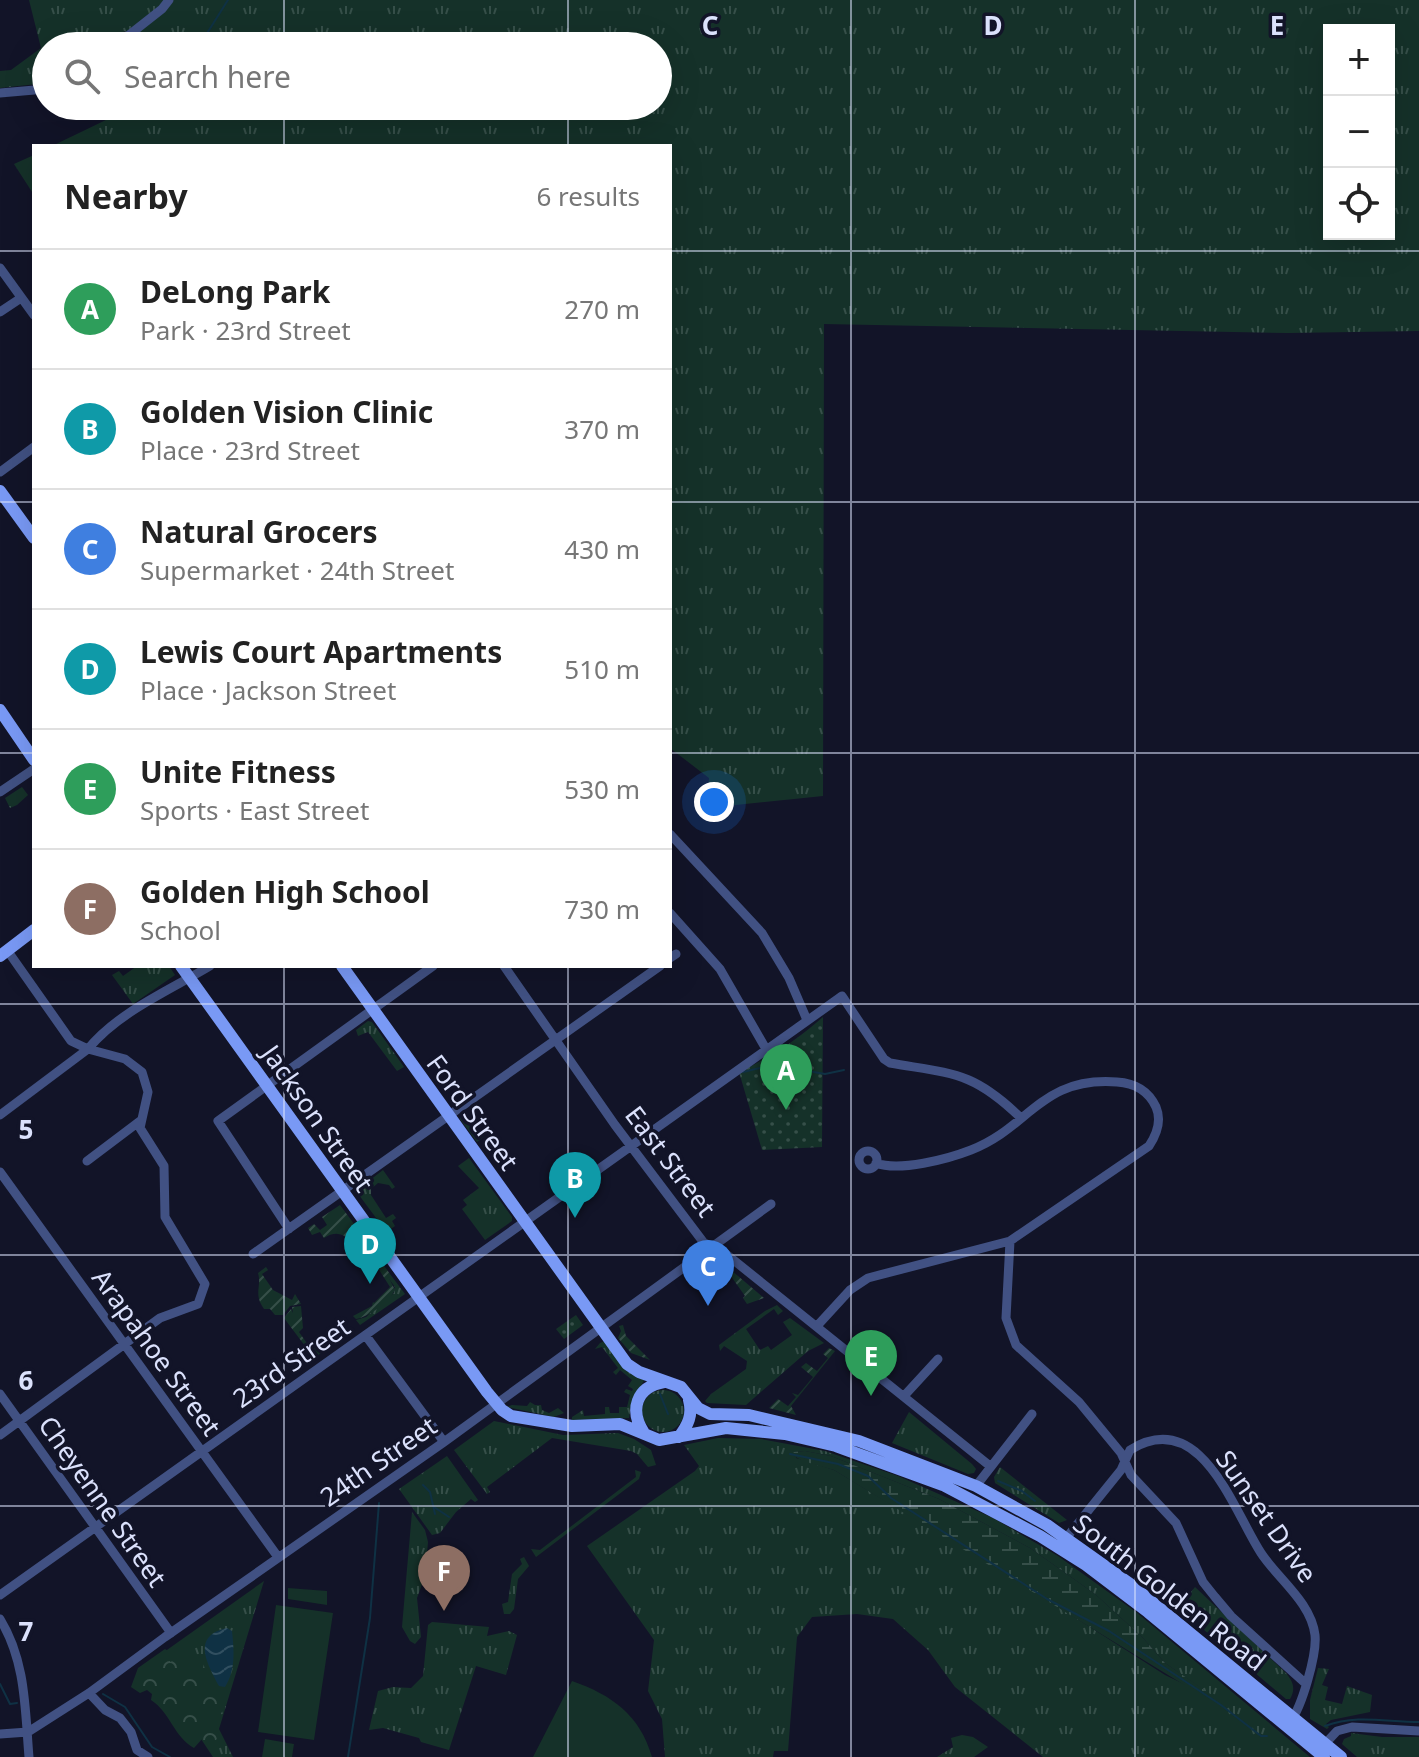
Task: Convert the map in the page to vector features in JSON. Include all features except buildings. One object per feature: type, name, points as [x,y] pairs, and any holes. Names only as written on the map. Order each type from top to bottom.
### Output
[{"type":"main road","points":[[0,491],[32,535]]},
{"type":"main road","points":[[0,710],[32,757]]},
{"type":"main road","points":[[2,950],[32,931]]},
{"type":"main road","name":"Jackson Street","points":[[183,968],[496,1403],[519,1418],[572,1426],[611,1422],[644,1433]]},
{"type":"main road","name":"Ford Street","points":[[343,968],[627,1364],[667,1382]]},
{"type":"main road","points":[[667,1382],[681,1387],[688,1396],[692,1412],[689,1423],[679,1437],[659,1440],[644,1433],[635,1415],[638,1398],[651,1385],[667,1382]]},
{"type":"main road","name":"South Golden Road","points":[[688,1396],[698,1408],[710,1414],[749,1415],[847,1438],[908,1458],[973,1492],[1062,1542],[1322,1751],[1341,1757]]},
{"type":"main road","name":"South Golden Road","points":[[679,1437],[726,1428],[798,1436],[973,1492]]},
{"type":"street","points":[[133,32],[169,0]]},
{"type":"street","points":[[0,93],[32,92]]},
{"type":"street","points":[[0,268],[32,312]]},
{"type":"street","points":[[0,312],[21,298]]},
{"type":"street","points":[[0,472],[32,448]]},
{"type":"street","points":[[0,792],[32,770]]},
{"type":"street","points":[[672,836],[762,933],[789,978],[807,1020]]},
{"type":"street","points":[[672,915],[720,969],[766,1049]]},
{"type":"street","points":[[2,950],[71,1041],[125,1059],[142,1072],[148,1092],[140,1121],[87,1161]]},
{"type":"street","points":[[0,1115],[134,1011],[206,968]]},
{"type":"street","points":[[289,1229],[218,1121],[430,968]]},
{"type":"street","name":"East Street","points":[[505,968],[630,1145],[704,1243],[721,1250],[990,1466]]},
{"type":"street","points":[[253,1254],[657,968]]},
{"type":"street","name":"23rd Street","points":[[0,1595],[842,996],[884,1059],[890,1063],[966,1077],[998,1096],[1020,1117]]},
{"type":"street","points":[[817,1326],[850,1290],[868,1278],[1010,1241],[1132,1159],[1157,1134],[1159,1121],[1156,1107],[1147,1093],[1129,1083],[1073,1086],[1048,1097],[973,1150],[901,1166],[876,1163]]},
{"type":"street","points":[[0,1435],[160,1318],[198,1304],[205,1290],[204,1278],[165,1217],[164,1166],[143,1136],[140,1121]]},
{"type":"street","name":"Arapahoe Street","points":[[0,1172],[278,1557]]},
{"type":"street","name":"24th Street","points":[[0,1734],[28,1732],[89,1693],[444,1442],[771,1204]]},
{"type":"street","points":[[1010,1241],[1006,1318],[1016,1345],[1079,1402],[1121,1453],[1131,1475],[1176,1523],[1203,1582],[1231,1616],[1305,1683]]},
{"type":"street","points":[[366,1336],[444,1442]]},
{"type":"street","points":[[904,1396],[938,1359]]},
{"type":"street","name":"Cheyenne Street","points":[[0,1394],[171,1633]]},
{"type":"street","points":[[973,1492],[1032,1414]]},
{"type":"street","name":"Sunset Drive","points":[[1062,1542],[1121,1470],[1130,1450],[1139,1444],[1177,1442],[1205,1460],[1221,1480],[1262,1554],[1312,1621],[1315,1645],[1302,1703],[1290,1723]]},
{"type":"street","points":[[0,1619],[13,1644],[21,1670],[29,1757]]},
{"type":"street","points":[[89,1693],[105,1710],[120,1718],[131,1732],[134,1753],[148,1757]]},
{"type":"street","points":[[1322,1751],[1337,1731],[1352,1727],[1419,1731]]},
{"type":"green space","points":[[29,0],[1419,0],[1419,331],[1288,333],[824,324],[823,796],[707,808],[709,778],[672,750],[672,144],[56,144],[106,120],[672,120],[672,32],[37,32]]},
{"type":"green space","points":[[32,55],[32,85],[0,88],[0,71],[11,70]]},
{"type":"green space","points":[[32,156],[32,192],[14,164]]},
{"type":"green space","points":[[22,787],[28,795],[10,808],[5,798]]},
{"type":"green space","points":[[134,968],[170,968],[175,975],[133,1004],[112,975],[119,971],[123,976]]},
{"type":"green space","points":[[823,1017],[822,1147],[762,1150],[739,1072],[783,1048]]},
{"type":"green space","points":[[368,1021],[372,1022],[404,1067],[397,1071],[368,1032],[358,1036],[356,1030]]},
{"type":"green space","points":[[462,1114],[474,1115],[485,1136],[477,1142],[460,1119]]},
{"type":"green space","points":[[469,1158],[512,1217],[512,1221],[485,1240],[462,1209],[467,1205],[463,1200],[479,1188],[458,1166]]},
{"type":"green space","points":[[383,1170],[395,1187],[392,1189],[389,1185],[378,1183],[371,1189],[371,1195],[386,1218],[393,1214],[396,1218],[392,1221],[395,1226],[388,1231],[394,1242],[356,1191]]},
{"type":"green space","points":[[340,1205],[360,1232],[349,1240],[337,1234],[324,1238],[320,1232],[312,1235],[308,1228],[314,1224],[320,1230],[327,1225],[322,1217]]},
{"type":"green space","points":[[362,1235],[390,1274],[388,1276],[395,1290],[378,1308],[356,1319],[353,1316],[372,1306],[390,1287],[363,1251],[365,1249],[358,1240]]},
{"type":"green space","points":[[718,1259],[764,1298],[747,1304],[743,1298],[745,1296],[723,1265],[707,1273],[702,1267]]},
{"type":"green space","points":[[266,1267],[268,1270],[262,1274],[273,1290],[292,1300],[295,1294],[301,1304],[290,1306],[283,1315],[275,1315],[270,1309],[264,1309],[258,1294],[258,1273]]},
{"type":"green space","points":[[390,1274],[405,1294],[360,1325],[356,1320],[366,1317],[394,1293],[395,1287],[387,1276]]},
{"type":"green space","points":[[777,1305],[783,1311],[778,1315],[774,1309],[746,1329],[760,1350],[768,1346],[771,1350],[792,1335],[783,1322],[790,1318],[824,1343],[808,1351],[746,1405],[707,1403],[705,1401],[711,1394],[746,1369],[747,1361],[724,1346],[720,1351],[719,1345]]},
{"type":"green space","points":[[301,1306],[303,1328],[299,1332],[311,1349],[317,1347],[321,1353],[314,1358],[284,1318],[291,1309],[293,1313],[292,1307]]},
{"type":"green space","points":[[576,1315],[583,1325],[564,1339],[556,1329]]},
{"type":"green space","points":[[623,1325],[626,1336],[650,1360],[631,1353],[618,1338],[621,1331],[619,1326]]},
{"type":"green space","points":[[605,1341],[635,1376],[644,1380],[631,1406],[629,1418],[572,1420],[583,1410],[584,1416],[605,1414],[605,1407],[609,1407],[610,1413],[619,1413],[619,1407],[627,1407],[630,1395],[624,1392],[626,1389],[632,1391],[628,1386],[632,1380],[620,1370],[616,1375],[613,1372],[618,1368],[602,1347],[595,1349]]},
{"type":"green space","points":[[829,1348],[835,1351],[791,1406],[796,1415],[769,1408],[778,1399],[788,1406],[796,1397],[792,1393],[798,1395],[813,1377],[801,1367],[806,1363],[817,1371],[828,1358],[823,1354]]},
{"type":"green space","points":[[663,1390],[678,1396],[684,1411],[678,1426],[663,1432],[648,1426],[642,1411],[648,1396]]},
{"type":"green space","points":[[530,1402],[541,1405],[542,1410],[549,1413],[558,1408],[564,1413],[554,1417],[507,1407],[527,1406]]},
{"type":"green space","points":[[909,1412],[972,1464],[976,1469],[974,1473],[968,1474],[892,1443]]},
{"type":"green space","points":[[494,1421],[563,1435],[618,1433],[651,1450],[656,1465],[648,1467],[631,1451],[552,1438],[487,1487],[490,1492],[487,1494],[454,1450]]},
{"type":"green space","points":[[718,1438],[761,1439],[825,1451],[898,1476],[993,1518],[1058,1556],[1136,1612],[1310,1757],[1043,1757],[955,1687],[928,1650],[893,1619],[857,1614],[812,1617],[797,1637],[788,1751],[774,1751],[773,1757],[665,1757],[662,1719],[648,1691],[654,1640],[587,1546],[695,1471],[699,1466],[684,1445]],"holes":[[[795,1452],[831,1456],[939,1499],[1030,1548],[1095,1594],[1165,1663],[1221,1702],[1165,1675],[834,1470],[796,1458]]]},
{"type":"green space","points":[[805,1451],[831,1456],[939,1499],[1030,1548],[1095,1594],[1165,1663],[1222,1702],[1217,1705],[834,1470],[792,1455]]},
{"type":"green space","points":[[447,1456],[478,1500],[475,1502],[471,1499],[440,1533],[432,1535],[399,1489]]},
{"type":"green space","points":[[1000,1467],[1067,1520],[1059,1523],[995,1483],[994,1477]]},
{"type":"green space","points":[[635,1470],[641,1472],[639,1479],[536,1557],[531,1549],[540,1550],[636,1477]]},
{"type":"green space","points":[[412,1512],[425,1530],[428,1542],[425,1576],[417,1598],[421,1637],[415,1644],[402,1627]]},
{"type":"green space","points":[[524,1557],[529,1566],[518,1579],[514,1609],[510,1614],[504,1614],[502,1604],[508,1602],[512,1574],[522,1564],[520,1559]]},
{"type":"green space","points":[[264,1581],[219,1729],[233,1757],[213,1757],[150,1662]]},
{"type":"green space","points":[[1195,1587],[1286,1673],[1293,1685],[1290,1699],[1286,1699],[1178,1608]]},
{"type":"green space","points":[[288,1588],[327,1591],[327,1605],[288,1599]]},
{"type":"green space","points":[[276,1605],[333,1613],[314,1740],[258,1732]]},
{"type":"green space","points":[[432,1622],[489,1627],[487,1636],[509,1631],[517,1635],[506,1675],[476,1666],[449,1750],[383,1728],[369,1730],[378,1691],[393,1687],[411,1688],[423,1676],[428,1625]]},
{"type":"green space","points":[[165,1649],[171,1653],[170,1662],[197,1654],[211,1685],[224,1700],[224,1709],[215,1722],[217,1739],[210,1744],[202,1739],[194,1748],[187,1743],[151,1700],[152,1694],[147,1690],[140,1693],[131,1687],[138,1668]]},
{"type":"green space","points":[[1318,1668],[1329,1669],[1322,1685],[1328,1687],[1325,1700],[1342,1704],[1347,1686],[1372,1695],[1370,1712],[1331,1720],[1326,1724],[1327,1729],[1310,1719],[1310,1700]]},
{"type":"green space","points":[[572,1681],[600,1693],[622,1708],[640,1729],[652,1757],[533,1757]]},
{"type":"green space","points":[[1351,1733],[1419,1737],[1419,1757],[1357,1757],[1342,1744]]},
{"type":"green space","points":[[962,1735],[973,1737],[988,1747],[974,1757],[937,1757],[953,1747],[951,1738]]},
{"type":"green space","points":[[265,1739],[294,1744],[292,1757],[262,1757]]},
{"type":"water","points":[[227,1628],[232,1631],[233,1660],[225,1687],[219,1686],[210,1668],[205,1644],[209,1637]]},
{"type":"waterway","points":[[208,32],[228,0]]},
{"type":"waterway","points":[[743,1072],[790,1061],[808,1071],[825,1074],[844,1070]]},
{"type":"waterway","points":[[660,1394],[668,1414]]},
{"type":"waterway","points":[[790,1454],[838,1464],[868,1476],[891,1498],[1047,1599],[1109,1631],[1221,1705],[1261,1736],[1267,1736]]},
{"type":"waterway","points":[[998,1481],[1022,1491],[1035,1501]]},
{"type":"waterway","points":[[423,1485],[430,1492],[435,1514]]},
{"type":"waterway","points":[[348,1757],[370,1618],[379,1503]]},
{"type":"waterway","points":[[434,1507],[449,1517]]},
{"type":"waterway","points":[[0,1684],[10,1704],[17,1703]]},
{"type":"waterway","points":[[103,1694],[125,1707],[152,1747],[170,1757]]},
{"type":"waterway","points":[[1325,1726],[1360,1719],[1419,1722]]},
{"type":"place","name":"DeLong Park","points":[[786,1110]]},
{"type":"place","name":"Golden Vision Clinic","points":[[575,1218]]},
{"type":"place","name":"Lewis Court Apartments","points":[[370,1284]]},
{"type":"place","name":"Natural Grocers","points":[[708,1306]]},
{"type":"place","name":"Unite Fitness","points":[[871,1396]]},
{"type":"place","name":"Golden High School","points":[[444,1611]]}]
